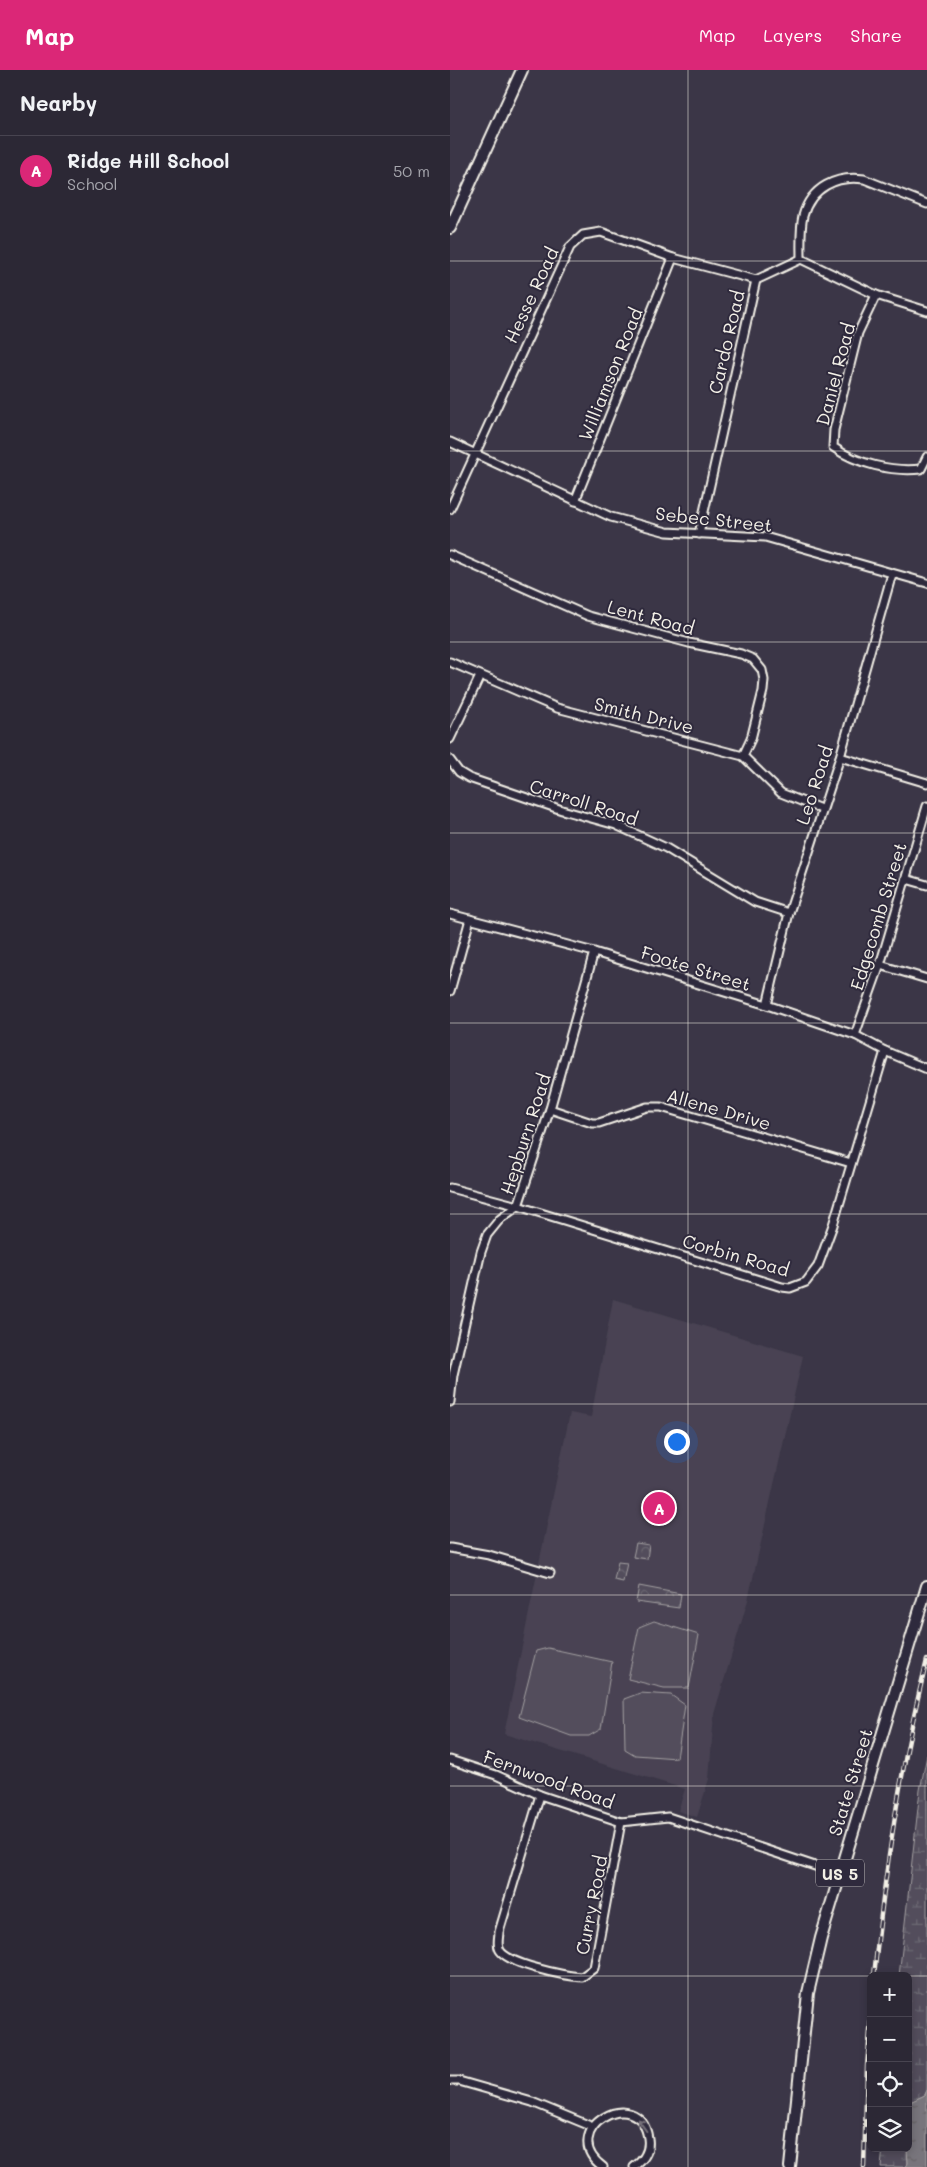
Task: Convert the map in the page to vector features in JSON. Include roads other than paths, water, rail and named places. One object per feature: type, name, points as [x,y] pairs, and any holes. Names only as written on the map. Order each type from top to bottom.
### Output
[{"type":"main road","points":[[450,228],[522,70]]},
{"type":"main road","name":"State Street","points":[[790,2167],[808,1993],[839,1874],[927,1586]]},
{"type":"street","points":[[927,204],[864,179],[848,178],[834,181],[818,191],[807,205],[802,227],[801,259],[876,295],[927,311]]},
{"type":"street","name":"Hesse Road","points":[[450,509],[570,247],[576,240],[583,235],[601,232],[673,258],[756,280]]},
{"type":"street","name":"Williamson Road","points":[[575,500],[673,258]]},
{"type":"street","name":"Cardo Road","points":[[699,534],[756,280],[801,259]]},
{"type":"street","name":"Daniel Road","points":[[876,295],[858,333],[834,430],[833,447],[848,458],[903,471],[921,469],[927,457]]},
{"type":"street","name":"Sebec Street","points":[[450,442],[611,517],[666,532],[764,537],[927,583]]},
{"type":"street","name":"Lent Road","points":[[450,555],[588,616],[689,643],[741,654],[753,659],[762,670],[763,691],[751,739],[743,756]]},
{"type":"street","name":"Leo Road","points":[[767,1005],[789,913],[840,757],[892,574]]},
{"type":"street","name":"Smith Drive","points":[[450,662],[557,708],[743,756],[781,793],[822,809]]},
{"type":"street","points":[[450,739],[480,676]]},
{"type":"street","points":[[840,757],[927,783]]},
{"type":"street","name":"Carroll Road","points":[[450,760],[459,772],[469,778],[562,810],[616,825],[666,848],[755,902],[789,913]]},
{"type":"street","name":"Edgecomb Street","points":[[855,1035],[880,965],[927,806]]},
{"type":"street","points":[[906,880],[927,886]]},
{"type":"street","name":"Foote Street","points":[[450,914],[594,952],[767,1005],[855,1035],[927,1070]]},
{"type":"street","points":[[450,991],[470,919]]},
{"type":"street","name":"Hepburn Road","points":[[450,1402],[452,1374],[481,1252],[488,1236],[500,1219],[518,1206],[550,1109],[594,952]]},
{"type":"street","points":[[880,965],[927,979]]},
{"type":"street","name":"Corbin Road","points":[[450,1188],[518,1206],[790,1288],[806,1282],[818,1266],[885,1051]]},
{"type":"street","name":"Allene Drive","points":[[550,1109],[599,1123],[647,1107],[661,1107],[851,1163]]},
{"type":"street","points":[[450,1548],[489,1556],[550,1573]]},
{"type":"street","name":"Fernwood Road","points":[[450,1760],[496,1775],[540,1795],[621,1822],[668,1817],[839,1874]]},
{"type":"street","name":"Curry Road","points":[[540,1795],[499,1932],[499,1948],[507,1959],[567,1976],[582,1977],[594,1968],[621,1822]]},
{"type":"street","points":[[450,2081],[459,2081],[532,2102],[593,2127]]},
{"type":"street","points":[[603,2167],[595,2160],[591,2153],[589,2144],[593,2127],[607,2114],[616,2112],[635,2116],[647,2132],[647,2151],[643,2159],[634,2167]]},
{"type":"water","points":[[927,2090],[927,2167],[906,2167],[908,2163],[907,2152],[912,2152],[912,2101],[925,2095]]},
{"type":"railway","points":[[874,1972],[883,1896],[895,1817],[909,1738],[927,1660]]},
{"type":"railway","points":[[864,2167],[867,2062]]},
{"type":"place","name":"Ridge Hill School","points":[[659,1508]]}]
